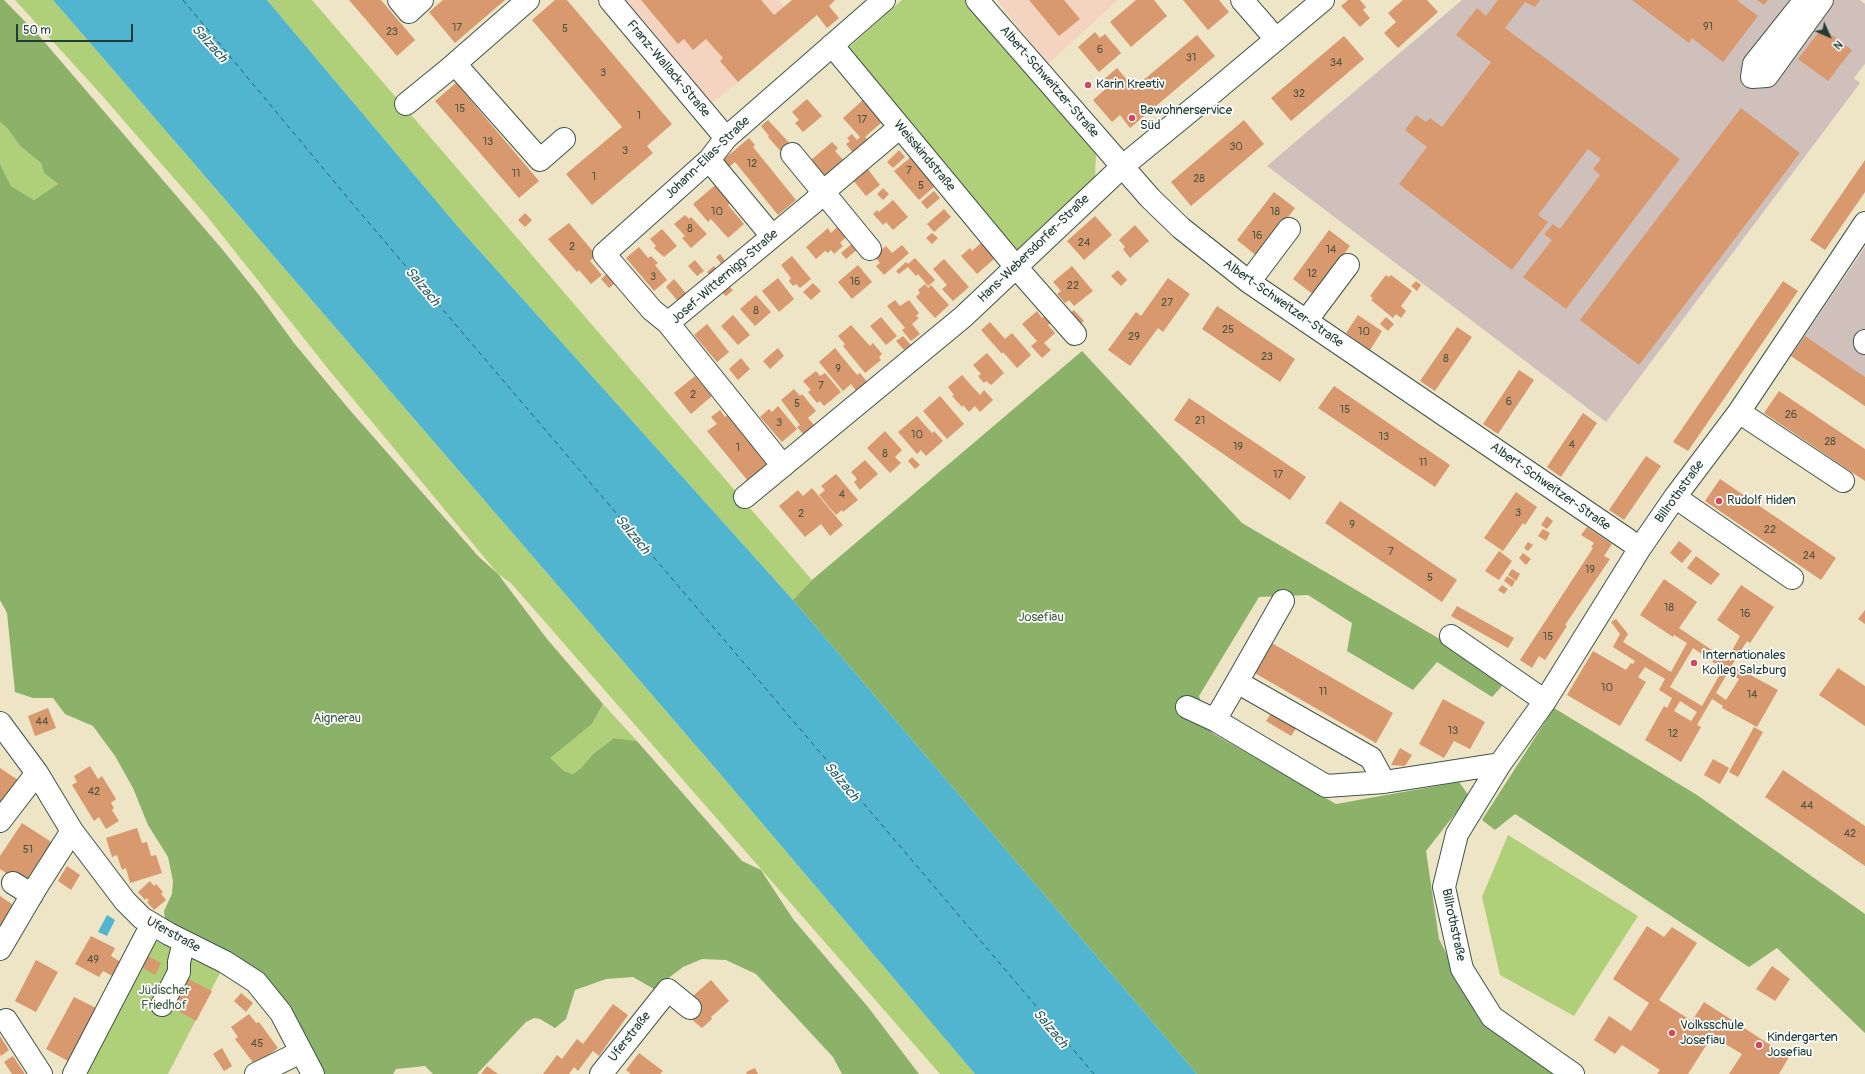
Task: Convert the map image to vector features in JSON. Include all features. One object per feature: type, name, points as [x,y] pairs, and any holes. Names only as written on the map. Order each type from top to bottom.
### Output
[{"type":"street","points":[[399,0],[409,12],[422,0]]},
{"type":"street","points":[[406,104],[455,64],[528,0]]},
{"type":"street","name":"Franz-Wallack-Straße","points":[[610,0],[726,138]]},
{"type":"street","name":"Johann-Elias-Straße","points":[[668,323],[652,310],[604,254],[709,160],[726,138],[884,0]]},
{"type":"street","name":"Albert-Schweitzer-Straße","points":[[977,0],[1150,198],[1181,228],[1249,282],[1640,548]]},
{"type":"street","points":[[1242,0],[1276,39]]},
{"type":"street","name":"Hans-Webersdorfer-Straße","points":[[745,498],[963,317],[1123,166],[1323,0]]},
{"type":"street","points":[[1805,0],[1754,64],[1752,77],[1767,76],[1822,0]]},
{"type":"street","name":"Weisskindstraße","points":[[832,45],[1016,267],[1075,334]]},
{"type":"street","points":[[455,64],[540,160],[564,139]]},
{"type":"street","name":"Josef-Witternigg-Straße","points":[[782,466],[668,323],[814,202],[823,192],[900,127]]},
{"type":"street","points":[[792,154],[870,249]]},
{"type":"street","points":[[709,160],[772,236]]},
{"type":"street","name":"Billrothstraße","points":[[1573,1074],[1492,1017],[1462,969],[1444,886],[1457,834],[1500,764],[1545,701],[1640,548],[1675,497],[1739,412],[1865,223]]},
{"type":"street","points":[[1249,282],[1289,229]]},
{"type":"street","points":[[1306,321],[1348,265]]},
{"type":"street","points":[[1739,412],[1843,481]]},
{"type":"street","points":[[1675,497],[1792,578]]},
{"type":"street","points":[[1215,720],[1283,601]]},
{"type":"street","points":[[1451,636],[1545,701]]},
{"type":"street","points":[[1237,682],[1371,758],[1384,782]]},
{"type":"street","points":[[1187,707],[1215,720],[1326,786],[1384,782],[1500,764]]},
{"type":"street","name":"Uferstraße","points":[[0,723],[36,773],[77,848],[142,918],[184,942],[225,962],[256,982],[281,1013],[313,1074]]},
{"type":"street","points":[[0,821],[36,773]]},
{"type":"street","points":[[0,949],[32,895],[77,848]]},
{"type":"street","points":[[13,883],[32,895]]},
{"type":"street","points":[[74,1074],[152,924]]},
{"type":"street","points":[[162,1005],[179,972],[179,962],[184,942]]},
{"type":"street","name":"Uferstraße","points":[[601,1074],[668,990],[690,1008]]},
{"type":"street","points":[[6,1020],[24,1033],[41,1074]]},
{"type":"street","points":[[256,1074],[301,1052]]},
{"type":"shaded area","points":[[617,0],[779,0],[803,28],[706,108]]},
{"type":"shaded area","points":[[997,0],[1118,0],[1048,64]]},
{"type":"shaded area","points":[[1462,0],[1860,0],[1865,4],[1865,64],[1854,78],[1860,83],[1606,422],[1267,166]]},
{"type":"shaded area","points":[[1865,247],[1865,406],[1791,356]]},
{"type":"green space","name":"Aignerau","points":[[0,0],[4,0],[41,38],[222,249],[259,295],[294,343],[348,408],[478,556],[498,574],[547,639],[603,704],[592,724],[550,758],[564,771],[573,774],[581,768],[593,754],[614,738],[637,741],[742,861],[761,870],[793,919],[868,1007],[919,1074],[842,1074],[833,1057],[756,974],[726,960],[702,959],[683,967],[654,989],[633,977],[606,979],[575,990],[566,1019],[555,1028],[540,1019],[534,1018],[526,1022],[477,1074],[433,1074],[425,1066],[396,1069],[393,1074],[319,1074],[300,1032],[165,919],[164,911],[172,894],[173,881],[168,857],[148,825],[133,788],[115,756],[93,726],[65,714],[53,698],[33,698],[15,692],[7,613],[0,600],[0,164],[11,186],[34,200],[58,184],[44,173],[41,163],[20,146],[7,128],[0,122]]},
{"type":"green space","points":[[15,0],[53,0],[716,769],[975,1074],[940,1074],[511,583],[498,574],[329,370],[206,215],[98,91]]},
{"type":"green space","points":[[267,0],[312,0],[812,580],[793,600],[459,228]]},
{"type":"green space","points":[[902,0],[968,0],[1096,150],[1095,179],[1021,249],[1011,249],[845,51]]},
{"type":"green space","points":[[0,122],[7,128],[20,146],[41,163],[44,173],[58,184],[34,200],[11,186],[0,164]]},
{"type":"green space","name":"Josefiau","points":[[1082,351],[1242,523],[1501,675],[1502,686],[1492,697],[1437,662],[1413,690],[1347,651],[1352,623],[1308,595],[1259,597],[1199,696],[1212,733],[1336,804],[1459,782],[1469,796],[1426,851],[1439,939],[1478,1017],[1556,1074],[1197,1074],[793,600],[812,580]]},
{"type":"green space","points":[[603,704],[637,741],[614,738],[593,754],[581,768],[573,774],[564,771],[549,758],[592,724]]},
{"type":"green space","points":[[1554,708],[1697,795],[1865,914],[1865,1033],[1777,948],[1749,967],[1515,814],[1495,830],[1482,820]]},
{"type":"green space","points":[[1508,835],[1638,916],[1574,1016],[1500,975],[1482,897]]},
{"type":"green space","name":"Jüdischer Friedhof","points":[[159,941],[188,953],[221,971],[168,1074],[84,1074],[151,945]]},
{"type":"water","name":"Salzach","points":[[53,0],[267,0],[459,228],[793,600],[1197,1074],[975,1074],[716,769]]},
{"type":"water","points":[[107,915],[115,920],[107,936],[98,932]]},
{"type":"building","points":[[349,0],[381,0],[415,40],[397,56]]},
{"type":"building","points":[[443,0],[505,0],[455,43],[429,12]]},
{"type":"building","points":[[555,0],[567,0],[672,124],[647,146],[653,153],[592,205],[566,174],[622,127],[532,20]]},
{"type":"building","points":[[641,0],[761,0],[774,15],[792,0],[835,0],[829,6],[839,18],[827,28],[817,15],[738,82],[720,61],[723,58],[706,39],[693,50],[684,39],[678,44]]},
{"type":"building","points":[[1029,0],[1064,0],[1080,19],[1059,36]]},
{"type":"building","points":[[1136,0],[1154,0],[1167,16],[1131,47],[1110,22]]},
{"type":"building","points":[[1183,0],[1219,0],[1229,12],[1208,30]]},
{"type":"building","points":[[1348,0],[1360,0],[1366,7],[1363,10],[1370,18],[1360,27],[1341,6]]},
{"type":"building","points":[[1403,0],[1427,0],[1438,12],[1398,48],[1384,33],[1396,22],[1388,13]]},
{"type":"building","points":[[1498,0],[1540,0],[1535,7],[1525,2],[1505,28],[1680,159],[1566,309],[1523,277],[1552,240],[1544,234],[1553,224],[1560,229],[1600,175],[1593,169],[1601,159],[1588,149],[1538,215],[1548,222],[1512,270],[1399,184],[1427,147],[1405,130],[1416,115],[1426,122],[1430,118],[1442,127],[1491,62],[1456,35],[1477,8],[1486,16]]},
{"type":"building","points":[[1632,0],[1739,0],[1738,1],[1758,16],[1723,62],[1692,38],[1689,43]]},
{"type":"building","points":[[1757,0],[1768,0],[1764,5]]},
{"type":"building","points":[[1822,28],[1852,50],[1828,81],[1798,59]]},
{"type":"building","points":[[1095,32],[1100,38],[1105,34],[1121,53],[1099,72],[1078,47]]},
{"type":"building","points":[[1197,35],[1215,56],[1130,128],[1120,115],[1112,122],[1093,100],[1109,86],[1103,80],[1117,68],[1134,88]]},
{"type":"building","points":[[1344,36],[1364,59],[1291,121],[1271,98]]},
{"type":"building","points":[[456,83],[539,181],[519,198],[435,101]]},
{"type":"building","points":[[807,99],[822,116],[803,132],[795,123],[799,120],[792,112]]},
{"type":"building","points":[[863,100],[882,122],[865,137],[870,142],[854,154],[846,144],[850,141],[847,138],[852,134],[857,140],[860,137],[843,118]]},
{"type":"building","points":[[1741,108],[1800,153],[1639,365],[1580,320]]},
{"type":"building","points":[[768,120],[793,147],[784,155],[768,137],[769,136],[761,126]]},
{"type":"building","points":[[1244,120],[1264,144],[1191,206],[1171,182]]},
{"type":"building","points":[[749,138],[755,145],[753,147],[796,200],[778,215],[735,162],[729,167],[723,160]]},
{"type":"building","points":[[832,142],[838,148],[835,151],[845,162],[838,168],[836,166],[825,176],[811,160]]},
{"type":"building","points":[[899,150],[905,157],[893,168],[887,162]]},
{"type":"building","points":[[911,157],[935,186],[919,200],[894,171]]},
{"type":"building","points":[[1865,160],[1865,192],[1825,250],[1810,240]]},
{"type":"building","points":[[867,168],[880,185],[866,196],[853,180]]},
{"type":"building","points":[[720,181],[735,199],[728,205],[744,224],[728,238],[711,219],[708,222],[693,204]]},
{"type":"building","points":[[883,188],[889,194],[883,200],[877,194]]},
{"type":"building","points":[[934,191],[940,198],[927,209],[921,202]]},
{"type":"building","points":[[1274,192],[1295,208],[1258,257],[1237,240]]},
{"type":"building","points":[[893,200],[908,217],[893,230],[886,222],[883,225],[873,214],[877,210],[879,212]]},
{"type":"building","points":[[944,209],[951,217],[934,232],[927,224]]},
{"type":"building","points":[[525,213],[532,220],[525,227],[518,220]]},
{"type":"building","points":[[685,215],[689,219],[691,217],[707,234],[691,248],[682,238],[685,236],[674,224]]},
{"type":"building","points":[[1095,216],[1112,235],[1084,260],[1067,241]]},
{"type":"building","points":[[569,223],[596,255],[590,261],[602,275],[591,284],[579,270],[577,272],[548,239]]},
{"type":"building","points":[[1135,225],[1149,241],[1130,258],[1123,249],[1125,247],[1119,240]]},
{"type":"building","points":[[837,227],[846,237],[840,243],[843,246],[834,254],[831,250],[828,253],[825,251],[816,259],[806,247],[828,228],[831,233]]},
{"type":"building","points":[[662,229],[677,246],[664,257],[654,248],[656,246],[650,239]]},
{"type":"building","points":[[1329,230],[1350,246],[1314,295],[1293,279]]},
{"type":"building","points":[[932,233],[938,238],[932,244],[926,238]]},
{"type":"building","points":[[854,242],[859,248],[846,259],[841,253]]},
{"type":"building","points":[[982,242],[994,259],[977,274],[961,256],[970,248],[972,251]]},
{"type":"building","points":[[902,245],[909,253],[884,275],[876,266],[880,263],[874,256],[886,246],[892,253]]},
{"type":"building","points":[[639,247],[648,258],[651,256],[658,263],[655,265],[667,280],[654,291],[626,258]]},
{"type":"building","points":[[720,254],[726,262],[722,265],[716,257]]},
{"type":"building","points":[[792,256],[811,279],[800,288],[796,284],[793,286],[789,281],[791,278],[781,265]]},
{"type":"building","points":[[915,258],[935,280],[928,286],[918,274],[916,276],[908,267],[899,274],[896,271],[906,262],[908,264]]},
{"type":"building","points":[[944,259],[969,287],[953,301],[942,289],[947,285],[933,269]]},
{"type":"building","points":[[695,260],[704,271],[697,276],[688,266]]},
{"type":"building","points":[[858,265],[872,282],[852,299],[838,282]]},
{"type":"building","points":[[714,266],[720,272],[712,278],[707,272]]},
{"type":"building","points":[[1072,266],[1093,291],[1074,306],[1069,300],[1065,303],[1057,294],[1061,291],[1053,282]]},
{"type":"building","points":[[611,270],[619,280],[609,288],[601,279]]},
{"type":"building","points":[[1118,270],[1127,280],[1121,286],[1111,276]]},
{"type":"building","points":[[1386,275],[1389,277],[1391,275],[1412,291],[1401,306],[1406,311],[1401,318],[1396,314],[1393,318],[1371,300],[1373,298],[1370,296]]},
{"type":"building","points":[[778,278],[794,299],[779,312],[762,291]]},
{"type":"building","points":[[1168,278],[1190,294],[1163,332],[1158,328],[1130,366],[1108,350],[1136,312],[1141,316]]},
{"type":"building","points":[[674,279],[690,298],[681,305],[666,287]]},
{"type":"building","points":[[1416,281],[1421,285],[1417,291],[1411,286]]},
{"type":"building","points":[[1783,281],[1798,291],[1688,451],[1673,442]]},
{"type":"building","points":[[726,283],[733,290],[726,296],[719,290]]},
{"type":"building","points":[[813,283],[821,291],[811,300],[803,292]]},
{"type":"building","points":[[925,284],[928,288],[931,285],[949,305],[935,318],[916,297],[920,293],[918,290]]},
{"type":"building","points":[[756,295],[771,312],[755,326],[740,309]]},
{"type":"building","points":[[895,300],[900,306],[909,300],[919,313],[916,316],[919,318],[912,324],[920,334],[911,341],[902,330],[905,328],[887,306]]},
{"type":"building","points":[[1217,306],[1295,359],[1280,382],[1202,329]]},
{"type":"building","points":[[1074,310],[1084,321],[1076,328],[1066,317]]},
{"type":"building","points":[[1037,311],[1042,318],[1045,316],[1051,323],[1048,325],[1055,333],[1044,343],[1051,350],[1042,358],[1031,346],[1037,341],[1022,324]]},
{"type":"building","points":[[733,315],[750,335],[738,345],[721,326]]},
{"type":"building","points":[[1358,315],[1382,331],[1370,350],[1346,333]]},
{"type":"building","points":[[881,317],[897,336],[886,345],[870,326]]},
{"type":"building","points":[[1386,317],[1394,324],[1388,331],[1380,324]]},
{"type":"building","points":[[990,322],[1005,339],[1012,333],[1031,355],[1017,368],[1003,352],[1002,354],[981,330]]},
{"type":"building","points":[[707,324],[729,352],[717,362],[694,335]]},
{"type":"building","points":[[851,325],[870,346],[873,343],[882,354],[879,357],[881,360],[865,373],[843,346],[845,344],[838,336]]},
{"type":"building","points":[[1457,327],[1472,337],[1435,391],[1420,381]]},
{"type":"building","points":[[903,336],[911,345],[904,350],[896,341]]},
{"type":"building","points":[[1805,336],[1865,377],[1865,406],[1791,356]]},
{"type":"building","points":[[778,348],[784,356],[770,369],[763,361]]},
{"type":"building","points":[[835,348],[857,375],[860,373],[868,383],[857,392],[851,384],[843,391],[819,362]]},
{"type":"building","points":[[987,353],[1004,373],[991,385],[986,381],[984,383],[978,376],[981,374],[973,365]]},
{"type":"building","points":[[741,358],[750,369],[738,380],[729,369]]},
{"type":"building","points":[[1519,370],[1534,380],[1498,434],[1483,424]]},
{"type":"building","points":[[816,371],[820,376],[825,373],[841,392],[824,406],[820,401],[817,403],[808,392],[811,390],[803,381]]},
{"type":"building","points":[[962,375],[980,395],[984,390],[993,400],[980,412],[975,406],[969,412],[952,396],[954,395],[948,387]]},
{"type":"building","points":[[695,376],[712,396],[691,414],[674,393]]},
{"type":"building","points":[[1334,386],[1450,465],[1435,487],[1318,408]]},
{"type":"building","points":[[794,389],[800,396],[802,394],[816,411],[808,418],[815,426],[804,435],[797,427],[800,425],[781,400]]},
{"type":"building","points":[[1779,391],[1865,449],[1865,481],[1764,413]]},
{"type":"building","points":[[940,396],[964,424],[947,439],[923,411]]},
{"type":"building","points":[[1189,398],[1306,477],[1290,500],[1174,420]]},
{"type":"building","points":[[778,406],[797,429],[782,442],[760,417],[769,409],[772,412]]},
{"type":"building","points":[[720,410],[725,417],[729,414],[769,464],[748,481],[707,431],[717,424],[711,417]]},
{"type":"building","points":[[1583,413],[1597,423],[1561,477],[1547,467]]},
{"type":"building","points":[[917,416],[932,433],[934,431],[943,441],[926,456],[921,450],[917,454],[898,432]]},
{"type":"building","points":[[885,431],[902,450],[895,457],[901,463],[890,473],[867,448]]},
{"type":"building","points":[[1646,456],[1661,466],[1624,520],[1609,510]]},
{"type":"building","points":[[912,457],[920,465],[915,469],[908,461]]},
{"type":"building","points":[[865,460],[878,474],[860,490],[854,482],[857,479],[851,472]]},
{"type":"building","points":[[836,474],[858,500],[843,512],[842,510],[836,515],[819,495],[825,490],[821,486]]},
{"type":"building","points":[[1720,479],[1836,558],[1821,580],[1705,501]]},
{"type":"building","points":[[812,488],[843,525],[830,536],[821,524],[805,537],[779,506],[798,490],[803,496]]},
{"type":"building","points":[[1516,492],[1537,507],[1525,525],[1523,523],[1503,551],[1484,538]]},
{"type":"building","points":[[1340,501],[1457,580],[1442,602],[1325,523]]},
{"type":"building","points":[[1547,516],[1553,521],[1547,529],[1541,525]]},
{"type":"building","points":[[1587,527],[1612,544],[1604,556],[1610,559],[1565,625],[1567,626],[1545,660],[1539,656],[1532,668],[1520,660],[1593,548],[1591,547],[1594,543],[1581,535]]},
{"type":"building","points":[[1543,529],[1550,533],[1546,541],[1538,536]]},
{"type":"building","points":[[1679,541],[1692,551],[1682,563],[1670,553]]},
{"type":"building","points":[[1528,542],[1533,545],[1528,551],[1524,548]]},
{"type":"building","points":[[1499,551],[1512,561],[1499,580],[1485,571]]},
{"type":"building","points":[[1523,553],[1531,559],[1526,565],[1519,558]]},
{"type":"building","points":[[1696,556],[1720,574],[1711,585],[1687,568]]},
{"type":"building","points":[[1512,569],[1520,574],[1516,581],[1508,575]]},
{"type":"building","points":[[1507,576],[1515,581],[1512,587],[1504,581]]},
{"type":"building","points":[[1664,579],[1697,602],[1679,628],[1727,660],[1740,636],[1717,620],[1741,585],[1774,607],[1750,643],[1747,641],[1732,665],[1778,690],[1757,727],[1722,708],[1723,706],[1712,699],[1697,725],[1701,727],[1681,762],[1645,740],[1664,706],[1667,708],[1672,698],[1659,690],[1665,679],[1645,667],[1638,677],[1646,682],[1620,726],[1567,695],[1593,651],[1626,670],[1631,663],[1633,664],[1635,661],[1613,647],[1620,634],[1611,622],[1616,619],[1628,634],[1623,642],[1671,672],[1687,643],[1674,635],[1673,637],[1640,615]],"holes":[[[1693,648],[1723,669],[1702,706],[1670,687]],[[1728,672],[1739,679],[1726,700],[1716,693]],[[1680,701],[1697,712],[1691,721],[1674,711]]]},
{"type":"building","points":[[1502,585],[1508,589],[1504,594],[1498,590]]},
{"type":"building","points":[[1457,606],[1514,638],[1508,648],[1451,616]]},
{"type":"building","points":[[1865,610],[1865,624],[1858,619]]},
{"type":"building","points":[[1270,642],[1393,713],[1376,743],[1253,672]]},
{"type":"building","points":[[1838,668],[1865,686],[1865,726],[1819,695]]},
{"type":"building","points":[[1443,699],[1485,722],[1470,749],[1454,741],[1444,758],[1419,744]]},
{"type":"building","points":[[48,708],[56,728],[35,736],[28,716]]},
{"type":"building","points":[[1272,712],[1297,727],[1291,736],[1266,721]]},
{"type":"building","points":[[1754,727],[1763,732],[1738,777],[1729,772]]},
{"type":"building","points":[[1400,748],[1412,755],[1405,766],[1391,765]]},
{"type":"building","points":[[1713,759],[1729,768],[1720,784],[1704,775]]},
{"type":"building","points":[[90,766],[98,779],[102,776],[116,799],[111,803],[114,808],[112,810],[119,821],[106,829],[99,817],[94,821],[72,785],[77,782],[74,776]]},
{"type":"building","points":[[0,768],[18,780],[0,807]]},
{"type":"building","points":[[1783,770],[1865,826],[1865,866],[1765,797]]},
{"type":"building","points":[[22,823],[56,845],[27,887],[0,869],[0,856]]},
{"type":"building","points":[[137,828],[142,843],[147,842],[151,856],[156,855],[162,873],[130,883],[126,868],[122,870],[117,855],[112,857],[106,838]]},
{"type":"building","points":[[67,866],[80,875],[71,890],[58,881]]},
{"type":"building","points":[[150,881],[154,886],[156,884],[163,892],[161,894],[166,900],[154,910],[147,902],[149,901],[147,898],[145,900],[138,892]]},
{"type":"building","points":[[0,896],[19,909],[0,936]]},
{"type":"building","points":[[1647,926],[1664,937],[1672,927],[1697,943],[1659,1000],[1692,1021],[1704,1002],[1789,1057],[1779,1074],[1729,1074],[1742,1054],[1712,1036],[1688,1074],[1657,1074],[1660,1070],[1622,1045],[1615,1054],[1594,1040],[1609,1016],[1631,1031],[1649,1003],[1613,979]]},
{"type":"building","points":[[91,936],[115,948],[111,956],[124,964],[116,978],[103,971],[99,977],[75,964]]},
{"type":"building","points":[[144,954],[161,963],[155,975],[138,965]]},
{"type":"building","points":[[36,960],[58,972],[36,1012],[15,1001]]},
{"type":"building","points":[[1772,966],[1790,979],[1775,1001],[1756,989]]},
{"type":"building","points":[[188,979],[212,991],[196,1021],[173,1008]]},
{"type":"building","points":[[711,980],[729,1001],[711,1017],[712,1019],[702,1028],[689,1017],[702,1007],[693,996]]},
{"type":"building","points":[[241,993],[253,1003],[246,1012],[234,1001]]},
{"type":"building","points":[[74,997],[96,1008],[68,1061],[46,1049]]},
{"type":"building","points":[[613,1004],[628,1015],[599,1056],[593,1051],[578,1071],[574,1067],[569,1074],[543,1074],[557,1055],[562,1059],[577,1039],[583,1044]]},
{"type":"building","points":[[249,1014],[256,1023],[259,1022],[278,1048],[255,1065],[235,1039],[238,1037],[231,1027]]},
{"type":"building","points":[[0,1036],[9,1050],[1,1056],[0,1054]]},
{"type":"building","points":[[222,1048],[232,1066],[224,1071],[213,1054]]},
{"type":"building","points":[[639,1053],[663,1071],[660,1074],[631,1074],[626,1070]]},
{"type":"building","points":[[13,1056],[25,1074],[12,1074],[4,1062]]},
{"type":"building","points":[[487,1066],[498,1074],[481,1074]]},
{"type":"building","points":[[755,1068],[758,1074],[747,1074],[746,1072]]},
{"type":"ferry route","points":[[183,0],[352,203],[1094,1074]]},
{"type":"place","name":"Karin Kreativ","points":[[1088,85]]},
{"type":"place","name":"Bewohnerservice Süd","points":[[1132,118]]},
{"type":"place","name":"Rudolf Hiden","points":[[1719,501]]},
{"type":"place","name":"Internationales Kolleg Salzburg","points":[[1694,663]]},
{"type":"place","name":"Volksschule Josefiau","points":[[1672,1033]]},
{"type":"place","name":"Kindergarten Josefiau","points":[[1759,1045]]}]
